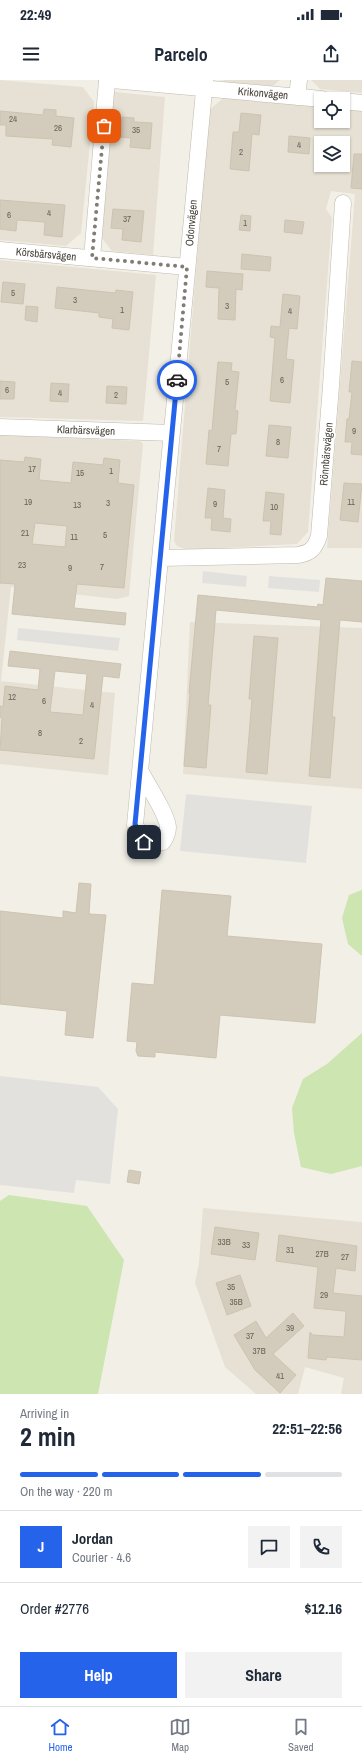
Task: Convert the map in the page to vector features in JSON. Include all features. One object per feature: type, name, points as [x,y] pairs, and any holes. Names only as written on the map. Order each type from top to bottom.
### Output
[{"type":"street","name":"Körsbärsvägen","points":[[92,258],[107,80]]},
{"type":"street","points":[[112,80],[204,84]]},
{"type":"street","points":[[297,97],[299,80]]},
{"type":"street","name":"Krikonvägen","points":[[204,84],[314,98]]},
{"type":"street","name":"Odonvägen","points":[[140,772],[204,84]]},
{"type":"street","points":[[350,101],[362,102]]},
{"type":"street","name":"Rönnbärsvägen","points":[[161,558],[298,555],[308,554],[315,548],[319,536],[321,520],[343,203]]},
{"type":"street","name":"Körsbärsvägen","points":[[0,250],[187,267]]},
{"type":"street","name":"Klarbärsvägen","points":[[0,427],[172,433]]},
{"type":"shaded area","points":[[0,80],[83,87],[94,102],[81,233],[66,246],[0,240]]},
{"type":"shaded area","points":[[223,80],[280,80],[273,86],[224,82]]},
{"type":"shaded area","points":[[311,80],[362,80],[362,93],[320,89]]},
{"type":"shaded area","points":[[114,92],[165,97],[153,255],[112,251],[101,237]]},
{"type":"shaded area","points":[[227,95],[314,103],[314,128],[350,128],[350,107],[362,108],[362,548],[327,548],[355,194],[331,191],[326,209],[332,218],[308,532],[297,544],[187,550],[177,546],[174,541],[209,110]]},
{"type":"shaded area","points":[[0,260],[156,275],[143,421],[0,417]]},
{"type":"shaded area","points":[[0,435],[140,441],[143,444],[129,596],[117,599],[11,587],[1,681],[115,693],[108,775],[0,764]]},
{"type":"shaded area","points":[[203,571],[247,576],[246,587],[202,583]]},
{"type":"shaded area","points":[[269,576],[320,580],[319,592],[268,588]]},
{"type":"shaded area","points":[[190,622],[362,628],[362,789],[183,774]]},
{"type":"shaded area","points":[[18,628],[120,638],[118,651],[17,640]]},
{"type":"shaded area","points":[[186,794],[312,806],[306,863],[180,851]]},
{"type":"shaded area","points":[[0,1076],[98,1087],[118,1109],[110,1184],[76,1180],[74,1193],[0,1185]]},
{"type":"shaded area","points":[[203,1208],[362,1222],[362,1394],[341,1394],[344,1378],[305,1367],[298,1394],[256,1394],[225,1367],[195,1283],[199,1263]]},
{"type":"green space","points":[[362,890],[362,956],[348,944],[342,918],[349,895]]},
{"type":"green space","points":[[362,1033],[362,1166],[331,1174],[301,1167],[294,1133],[292,1108],[303,1079],[327,1064]]},
{"type":"green space","points":[[9,1195],[87,1206],[124,1260],[98,1394],[0,1394],[0,1201]]},
{"type":"building","points":[[44,109],[56,110],[56,116],[74,118],[71,147],[52,145],[53,139],[6,136],[6,125],[0,125],[0,111],[43,115]]},
{"type":"building","points":[[241,113],[261,115],[259,135],[252,134],[249,171],[230,169],[233,132],[239,132]]},
{"type":"building","points":[[122,117],[134,118],[134,122],[152,123],[150,149],[130,147],[131,138],[120,137]]},
{"type":"building","points":[[289,136],[310,138],[309,154],[288,152]]},
{"type":"building","points":[[354,154],[362,154],[362,189],[351,188]]},
{"type":"building","points":[[0,200],[65,205],[62,237],[44,235],[45,222],[17,220],[16,231],[0,229]]},
{"type":"building","points":[[113,209],[144,211],[141,242],[122,240],[123,229],[111,228]]},
{"type":"building","points":[[241,215],[251,216],[250,231],[239,230]]},
{"type":"building","points":[[285,220],[304,222],[302,234],[284,232]]},
{"type":"building","points":[[242,254],[271,257],[270,271],[241,269]]},
{"type":"building","points":[[207,271],[243,274],[242,290],[236,289],[235,320],[218,319],[219,288],[206,287]]},
{"type":"building","points":[[3,282],[25,284],[23,304],[1,302]]},
{"type":"building","points":[[57,287],[115,293],[116,290],[133,292],[129,330],[112,328],[113,319],[99,317],[99,313],[55,308]]},
{"type":"building","points":[[283,294],[300,296],[297,329],[289,328],[286,359],[294,360],[290,403],[270,401],[275,338],[270,337],[271,326],[280,327]]},
{"type":"building","points":[[26,306],[38,307],[37,322],[25,320]]},
{"type":"building","points":[[352,361],[362,362],[362,455],[351,454],[352,442],[345,442],[347,419],[349,419],[352,392],[349,392]]},
{"type":"building","points":[[218,362],[232,363],[231,371],[239,372],[235,410],[238,411],[236,434],[231,434],[228,466],[206,464],[209,430],[212,431]]},
{"type":"building","points":[[0,381],[15,382],[14,399],[0,399]]},
{"type":"building","points":[[51,383],[69,384],[68,402],[50,401]]},
{"type":"building","points":[[107,386],[127,387],[126,404],[106,403]]},
{"type":"building","points":[[269,425],[291,427],[288,458],[266,456]]},
{"type":"building","points":[[25,457],[41,459],[39,480],[71,483],[73,462],[103,465],[104,458],[120,460],[118,483],[134,485],[124,588],[77,584],[74,608],[126,613],[125,625],[12,614],[15,584],[0,583],[0,460],[24,462]],"holes":[[[35,523],[67,526],[65,547],[32,544]]]},
{"type":"building","points":[[344,483],[362,484],[358,522],[340,520]]},
{"type":"building","points":[[208,488],[225,490],[223,518],[231,519],[230,532],[211,530],[212,518],[205,518]]},
{"type":"building","points":[[266,492],[284,494],[281,535],[270,534],[271,521],[263,521]]},
{"type":"building","points":[[326,578],[362,581],[362,622],[340,620],[332,717],[335,717],[330,778],[309,776],[321,620],[216,610],[208,705],[211,705],[206,768],[184,766],[198,595],[317,607],[318,604],[323,605]]},
{"type":"building","points":[[254,636],[278,638],[267,774],[246,772],[252,699],[249,699]]},
{"type":"building","points":[[10,651],[121,664],[119,678],[103,676],[94,759],[0,750],[2,718],[0,717],[0,706],[3,707],[5,686],[38,690],[40,669],[8,666]],"holes":[[[55,671],[87,674],[83,715],[50,712]]]},
{"type":"building","points":[[79,883],[91,884],[89,914],[106,915],[93,1038],[65,1035],[67,1011],[0,1004],[0,911],[63,918],[63,911],[76,913]]},
{"type":"building","points":[[162,890],[231,896],[227,936],[322,944],[315,1023],[220,1015],[216,1058],[155,1052],[155,1057],[138,1056],[136,1051],[137,1042],[127,1041],[132,983],[154,985]]},
{"type":"building","points":[[129,1170],[141,1172],[139,1184],[127,1182]]},
{"type":"building","points":[[215,1227],[259,1233],[255,1260],[211,1254]]},
{"type":"building","points":[[279,1235],[357,1246],[355,1271],[336,1268],[333,1293],[362,1296],[362,1360],[327,1357],[326,1360],[308,1358],[310,1332],[313,1335],[344,1337],[346,1313],[344,1311],[314,1308],[318,1267],[276,1261]]},
{"type":"building","points":[[240,1275],[251,1306],[227,1315],[216,1283]]},
{"type":"building","points":[[293,1313],[304,1326],[273,1354],[296,1375],[280,1393],[255,1370],[234,1335],[256,1321],[266,1338]]},
{"type":"way so far","points":[[104,126],[92,258],[187,267],[177,380]]},
{"type":"route","points":[[144,842],[135,824],[177,380]]}]
